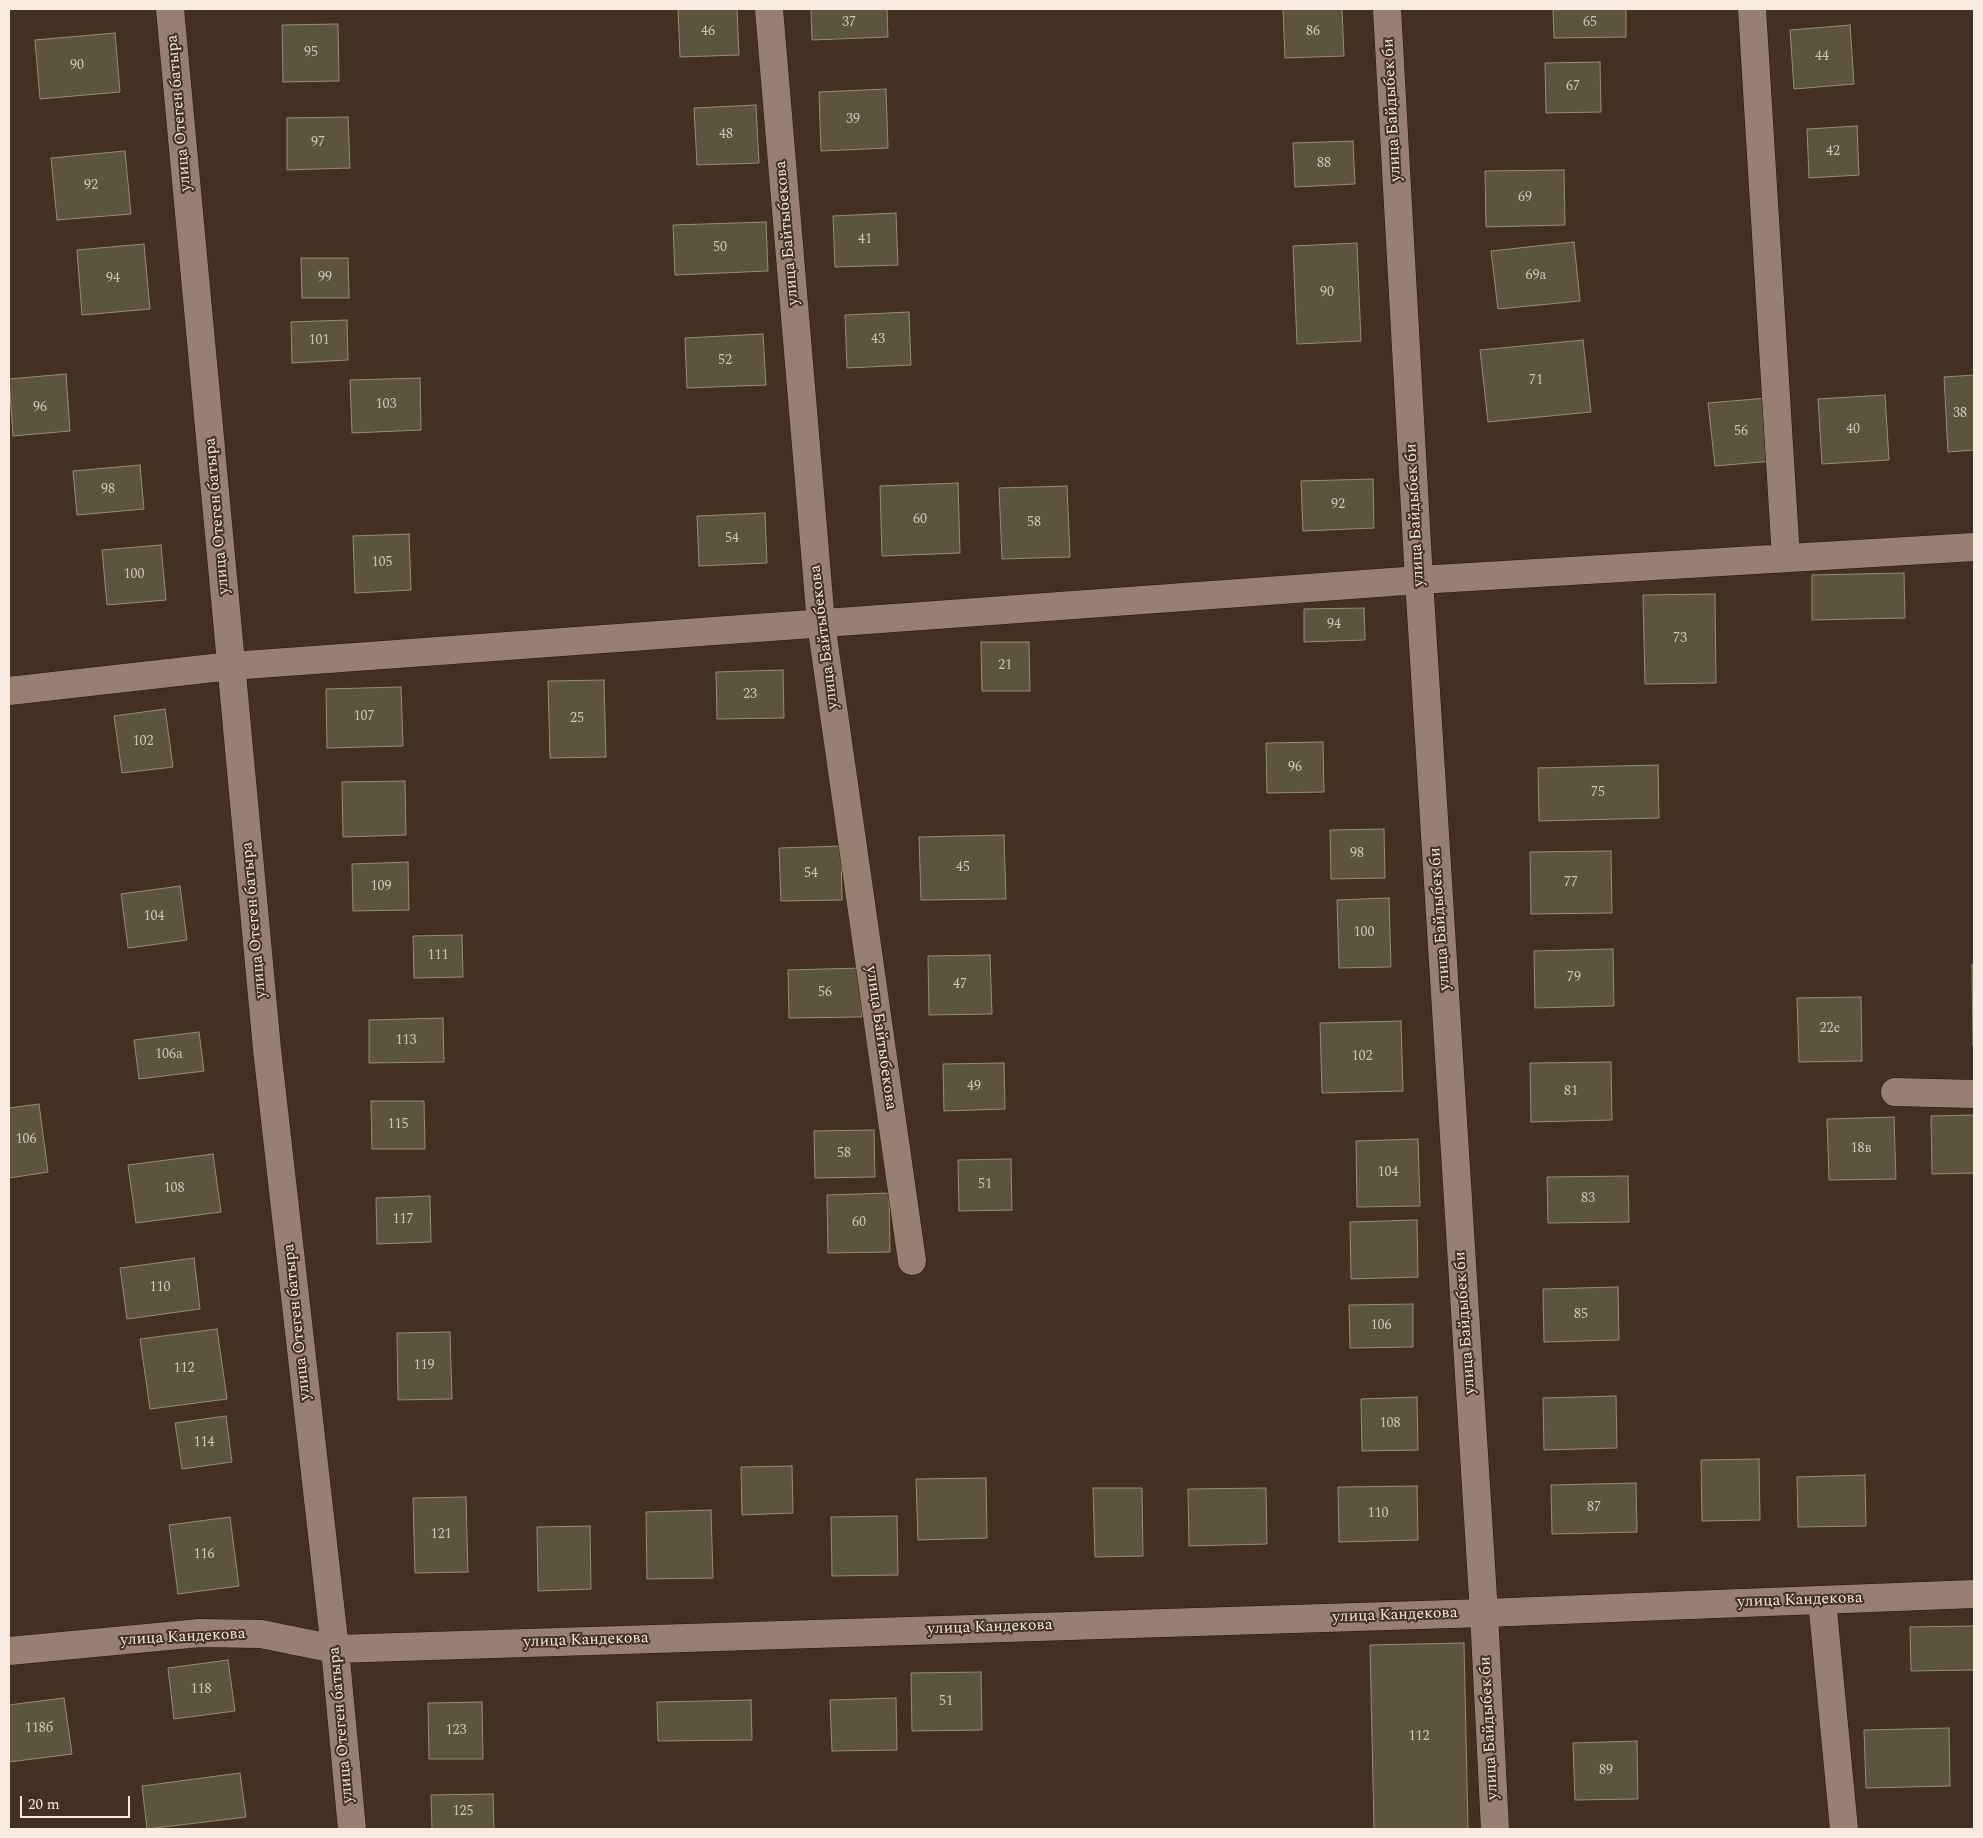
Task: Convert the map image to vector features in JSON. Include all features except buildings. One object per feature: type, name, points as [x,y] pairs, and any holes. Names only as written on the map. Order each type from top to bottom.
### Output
[{"type":"street","name":"улица Отеген батыра","points":[[170,9],[267,1049],[335,1649],[352,1829]]},
{"type":"street","name":"улица Байтыбекова","points":[[769,9],[821,623],[912,1261]]},
{"type":"street","name":"улица Байдыбек би","points":[[1387,9],[1419,580],[1484,1613],[1495,1829]]},
{"type":"street","points":[[1752,9],[1786,558]]},
{"type":"street","points":[[9,691],[231,666],[1419,580],[1974,547]]},
{"type":"street","points":[[1895,1092],[1974,1094]]},
{"type":"street","name":"улица Кандекова","points":[[9,1651],[200,1634],[260,1634],[335,1649],[1484,1613],[1974,1594]]},
{"type":"street","points":[[1822,1600],[1844,1829]]}]
